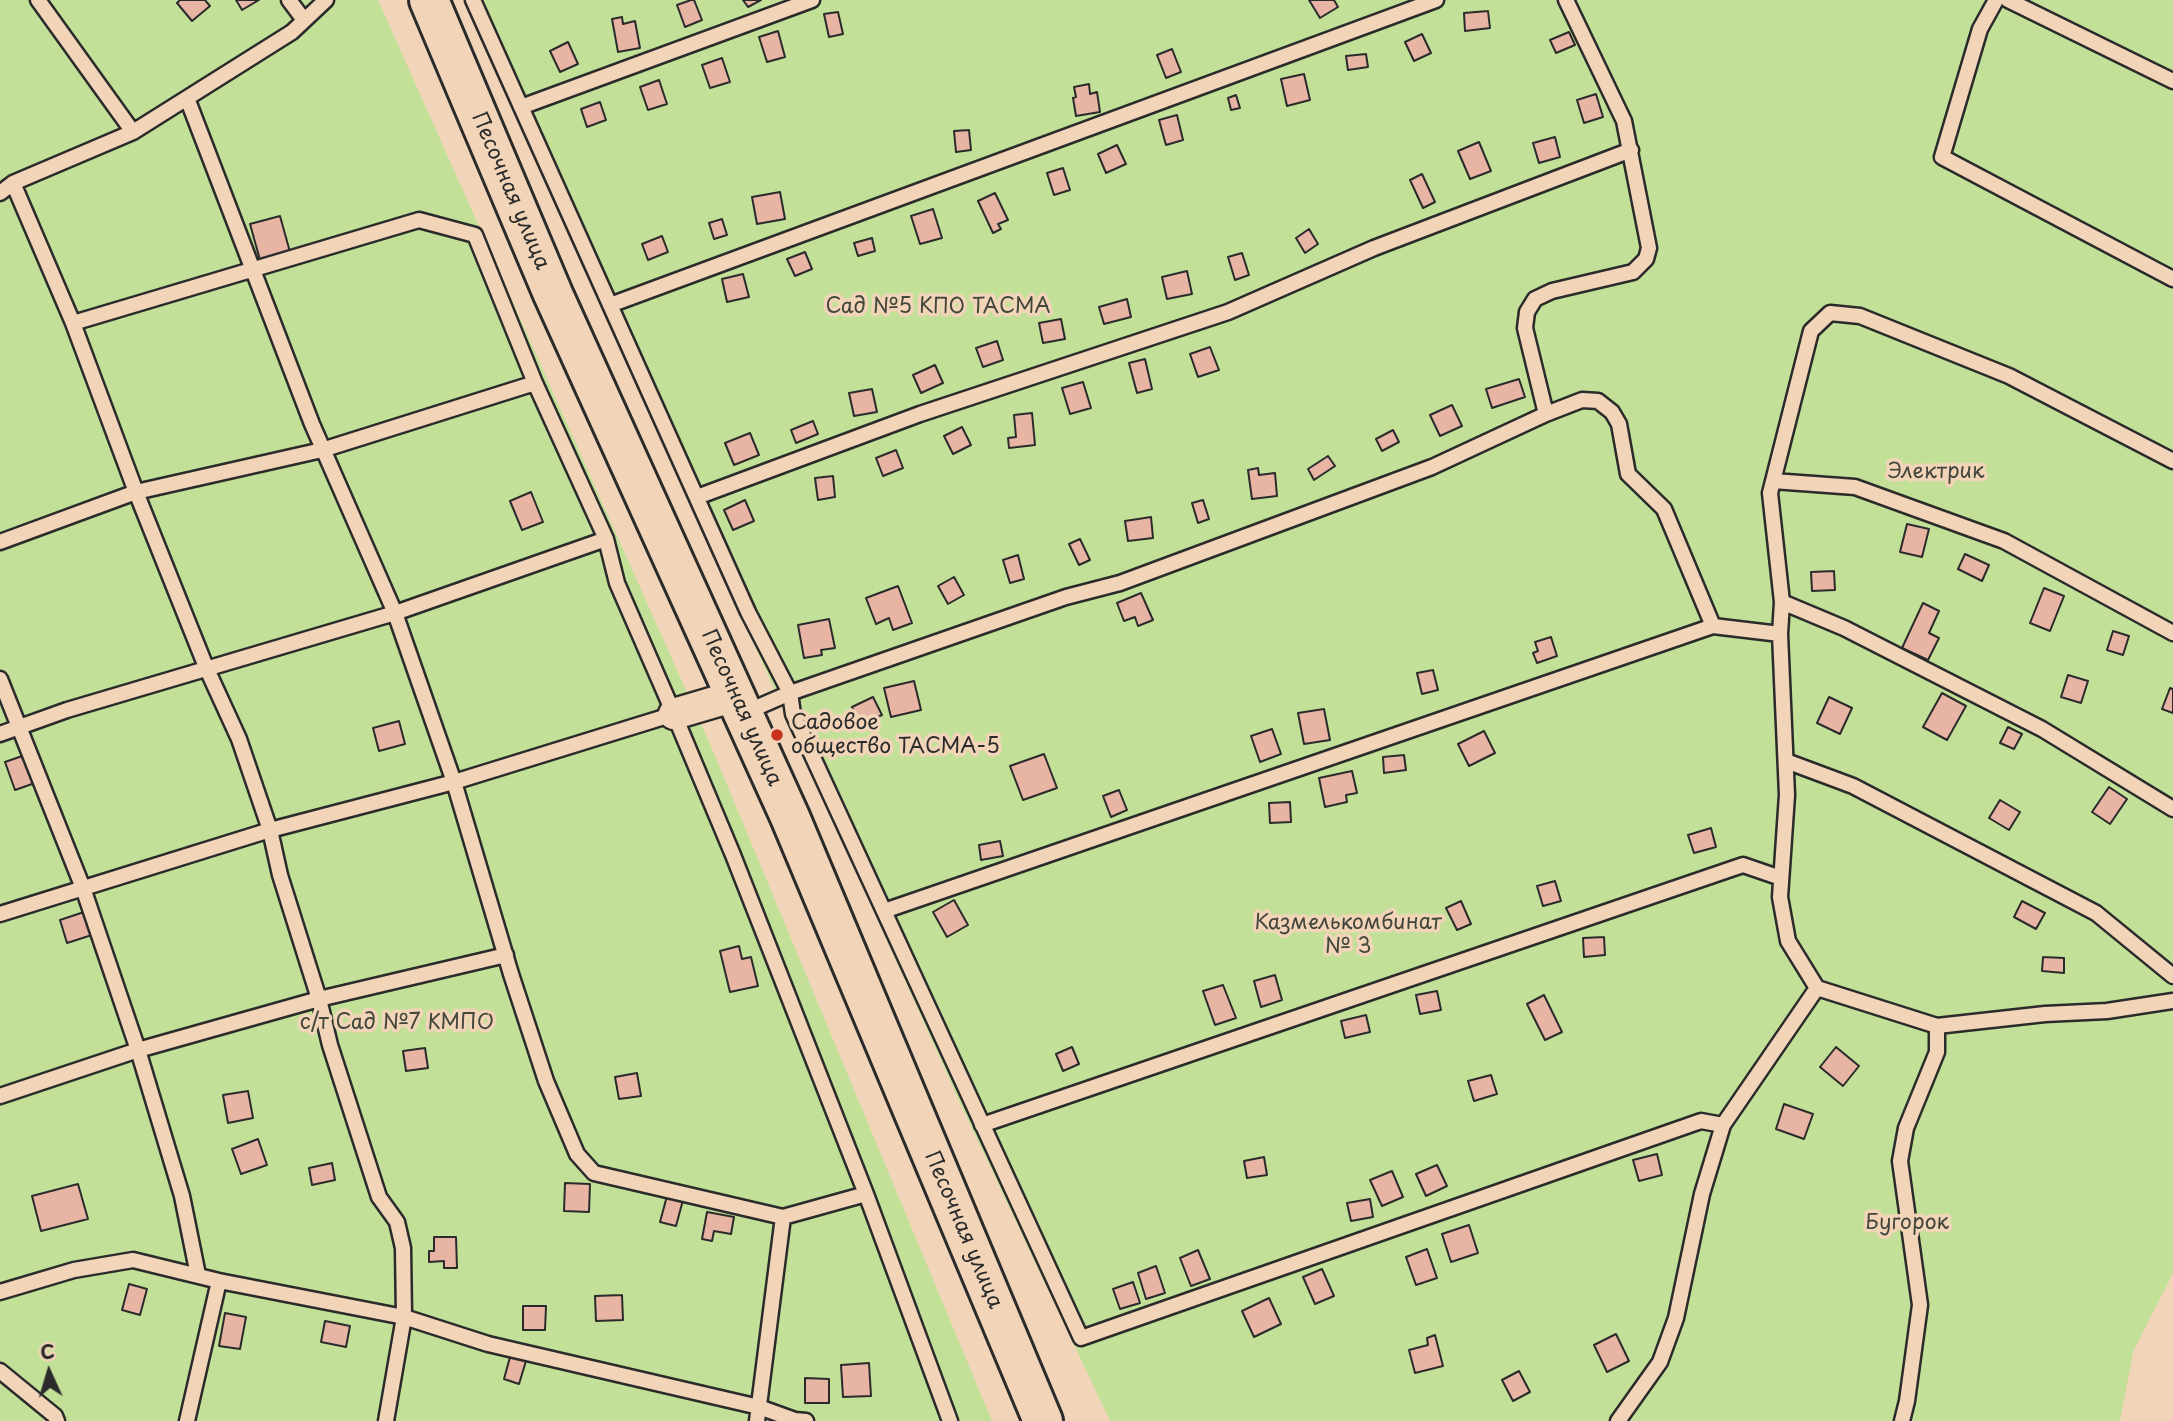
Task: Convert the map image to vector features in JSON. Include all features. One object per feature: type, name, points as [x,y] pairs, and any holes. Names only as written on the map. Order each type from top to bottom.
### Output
[{"type":"main road","name":"Песочная улица","points":[[429,0],[553,294],[790,817],[1043,1421]]},
{"type":"street","points":[[674,714],[738,705]]},
{"type":"lane","points":[[38,0],[133,132]]},
{"type":"lane","points":[[289,0],[304,20]]},
{"type":"lane","points":[[0,192],[13,183],[133,132],[292,32],[326,0]]},
{"type":"lane","points":[[473,0],[748,612],[790,693],[793,714],[1081,1338],[1701,1121],[1723,1125]]},
{"type":"lane","points":[[521,107],[812,0]]},
{"type":"lane","points":[[610,305],[1436,0]]},
{"type":"lane","points":[[1546,414],[1525,328],[1527,312],[1535,299],[1552,291],[1633,272],[1646,259],[1649,248],[1624,121],[1566,0]]},
{"type":"lane","points":[[1996,0],[1980,29],[1942,156],[2173,279]]},
{"type":"lane","points":[[2008,0],[2173,81]]},
{"type":"lane","points":[[187,98],[323,450],[396,613],[454,782],[546,1081],[577,1154],[594,1173],[783,1217],[866,1194]]},
{"type":"lane","points":[[697,497],[920,414],[1228,312],[1374,248],[1631,150]]},
{"type":"lane","points":[[13,183],[73,323],[136,492],[206,667],[239,739],[270,830],[280,875],[319,999],[330,1045],[379,1197],[397,1222],[403,1248],[404,1317],[386,1421]]},
{"type":"lane","points":[[73,323],[419,220],[475,235],[535,383],[606,539],[617,583],[733,855],[866,1194],[950,1421]]},
{"type":"lane","points":[[2173,461],[2009,376],[1860,316],[1830,313],[1811,331],[1770,493],[1782,602],[1780,634],[1787,795],[1780,897],[1788,940],[1817,988],[1937,1026],[2045,1014],[2108,1011],[2173,1001]]},
{"type":"lane","points":[[0,542],[136,492],[323,450],[535,383]]},
{"type":"lane","points":[[738,705],[790,693],[1066,597],[1133,578],[1432,467],[1582,400],[1598,401],[1612,412],[1619,424],[1629,474],[1664,509],[1713,626]]},
{"type":"lane","points":[[1773,481],[1855,487],[2004,541],[2173,633]]},
{"type":"lane","points":[[0,734],[67,710],[206,667],[396,613],[606,539]]},
{"type":"lane","points":[[1782,602],[1844,628],[2042,729],[2173,808]]},
{"type":"lane","points":[[884,911],[1713,626],[1780,634]]},
{"type":"lane","points":[[0,679],[83,888],[138,1050],[182,1196],[198,1275]]},
{"type":"lane","points":[[0,914],[270,830],[454,782],[674,714]]},
{"type":"lane","points":[[1786,761],[1853,786],[2096,913],[2173,976]]},
{"type":"lane","points":[[982,1125],[1743,865],[1781,878]]},
{"type":"lane","points":[[0,1096],[138,1050],[319,999],[506,955]]},
{"type":"lane","points":[[1618,1421],[1660,1362],[1676,1318],[1702,1194],[1723,1125],[1817,988]]},
{"type":"lane","points":[[1902,1421],[1920,1305],[1900,1161],[1906,1128],[1937,1052],[1937,1026]]},
{"type":"lane","points":[[758,1414],[783,1217]]},
{"type":"lane","points":[[0,1292],[74,1270],[133,1260],[219,1281],[404,1317],[488,1344],[758,1414],[806,1421]]},
{"type":"lane","points":[[187,1421],[219,1281]]},
{"type":"lane","points":[[0,1371],[56,1418],[71,1421]]},
{"type":"green space","name":"с/т Сад №7 КМПО","points":[[0,0],[378,0],[710,744],[992,1421],[0,1421]]},
{"type":"green space","points":[[465,0],[2173,0],[2173,1273],[2133,1352],[2120,1421],[1110,1421],[960,1103]]},
{"type":"building","points":[[180,0],[205,0],[210,6],[192,21],[177,3]]},
{"type":"building","points":[[236,0],[259,0],[242,10]]},
{"type":"building","points":[[694,0],[702,20],[685,27],[677,5]]},
{"type":"building","points":[[743,0],[761,0],[748,7]]},
{"type":"building","points":[[1309,0],[1334,0],[1338,7],[1320,18]]},
{"type":"building","points":[[1488,11],[1490,28],[1465,31],[1464,13]]},
{"type":"building","points":[[838,12],[843,34],[829,37],[824,14]]},
{"type":"building","points":[[622,17],[623,24],[635,21],[640,48],[618,52],[612,19]]},
{"type":"building","points":[[778,31],[785,57],[767,62],[759,37]]},
{"type":"building","points":[[1569,32],[1575,45],[1556,53],[1550,40]]},
{"type":"building","points":[[1422,34],[1431,53],[1414,61],[1405,42]]},
{"type":"building","points":[[568,42],[578,64],[560,72],[550,51]]},
{"type":"building","points":[[1172,49],[1181,72],[1166,78],[1157,55]]},
{"type":"building","points":[[1366,54],[1368,67],[1348,70],[1346,56]]},
{"type":"building","points":[[722,58],[730,82],[710,88],[702,65]]},
{"type":"building","points":[[1304,74],[1310,100],[1287,106],[1281,79]]},
{"type":"building","points":[[659,80],[667,104],[648,110],[640,87]]},
{"type":"building","points":[[1089,84],[1090,94],[1097,92],[1100,112],[1076,116],[1074,87]]},
{"type":"building","points":[[1596,94],[1603,117],[1584,123],[1577,100]]},
{"type":"building","points":[[1236,95],[1240,108],[1231,110],[1228,98]]},
{"type":"building","points":[[600,102],[606,120],[587,127],[581,109]]},
{"type":"building","points":[[1177,115],[1183,140],[1166,145],[1159,120]]},
{"type":"building","points":[[969,130],[971,150],[956,152],[954,131]]},
{"type":"building","points":[[1555,137],[1560,157],[1539,163],[1533,143]]},
{"type":"building","points":[[1479,142],[1491,171],[1470,179],[1458,151]]},
{"type":"building","points":[[1117,145],[1126,164],[1106,173],[1098,154]]},
{"type":"building","points":[[1063,168],[1070,190],[1054,195],[1047,173]]},
{"type":"building","points":[[1422,174],[1435,202],[1423,208],[1410,180]]},
{"type":"building","points":[[780,192],[785,219],[757,224],[752,197]]},
{"type":"building","points":[[995,193],[1008,220],[998,224],[1001,229],[993,233],[978,201]]},
{"type":"building","points":[[933,209],[942,238],[920,244],[911,216]]},
{"type":"building","points":[[280,216],[290,252],[260,260],[250,224]]},
{"type":"building","points":[[722,219],[727,235],[714,239],[709,223]]},
{"type":"building","points":[[1309,229],[1318,244],[1305,253],[1296,238]]},
{"type":"building","points":[[662,236],[668,252],[648,260],[642,244]]},
{"type":"building","points":[[872,238],[875,251],[858,256],[854,243]]},
{"type":"building","points":[[805,252],[812,269],[795,276],[787,259]]},
{"type":"building","points":[[1242,253],[1249,275],[1235,280],[1228,257]]},
{"type":"building","points":[[1187,271],[1192,294],[1167,299],[1162,277]]},
{"type":"building","points":[[743,274],[749,297],[727,302],[722,279]]},
{"type":"building","points":[[1127,299],[1131,317],[1104,324],[1099,307]]},
{"type":"building","points":[[1061,319],[1065,339],[1043,343],[1039,323]]},
{"type":"building","points":[[997,341],[1003,360],[983,367],[976,348]]},
{"type":"building","points":[[1210,347],[1219,370],[1198,377],[1190,354]]},
{"type":"building","points":[[1145,359],[1152,389],[1137,393],[1129,363]]},
{"type":"building","points":[[935,365],[943,383],[921,393],[913,375]]},
{"type":"building","points":[[1519,379],[1525,397],[1492,408],[1486,389]]},
{"type":"building","points":[[1083,382],[1091,408],[1070,414],[1062,388]]},
{"type":"building","points":[[872,389],[877,412],[854,416],[849,393]]},
{"type":"building","points":[[1452,405],[1462,426],[1440,436],[1430,415]]},
{"type":"building","points":[[1032,413],[1035,445],[1009,448],[1008,438],[1016,437],[1014,415]]},
{"type":"building","points":[[813,421],[818,434],[796,443],[791,430]]},
{"type":"building","points":[[962,427],[971,445],[953,454],[944,436]]},
{"type":"building","points":[[1393,430],[1399,442],[1382,451],[1376,439]]},
{"type":"building","points":[[750,433],[759,455],[734,465],[725,443]]},
{"type":"building","points":[[896,450],[903,468],[883,476],[876,458]]},
{"type":"building","points":[[1328,456],[1335,466],[1314,480],[1308,469]]},
{"type":"building","points":[[1258,468],[1259,475],[1275,473],[1277,496],[1252,499],[1248,470]]},
{"type":"building","points":[[833,476],[835,497],[818,500],[815,478]]},
{"type":"building","points":[[531,492],[543,522],[522,530],[510,501]]},
{"type":"building","points":[[745,500],[754,521],[733,530],[724,510]]},
{"type":"building","points":[[1203,500],[1209,519],[1198,523],[1192,503]]},
{"type":"building","points":[[1151,517],[1153,538],[1128,541],[1125,521]]},
{"type":"building","points":[[1907,524],[1929,529],[1922,557],[1900,552]]},
{"type":"building","points":[[1080,539],[1090,560],[1079,565],[1069,544]]},
{"type":"building","points":[[1965,554],[1989,565],[1982,581],[1958,569]]},
{"type":"building","points":[[1018,555],[1024,579],[1010,583],[1003,560]]},
{"type":"building","points":[[1834,571],[1835,590],[1812,591],[1811,572]]},
{"type":"building","points":[[954,577],[964,595],[948,604],[938,586]]},
{"type":"building","points":[[898,586],[912,623],[893,630],[889,618],[876,624],[866,598]]},
{"type":"building","points":[[2044,588],[2064,596],[2050,631],[2030,623]]},
{"type":"building","points":[[1141,593],[1153,620],[1138,626],[1135,617],[1124,621],[1117,603]]},
{"type":"building","points":[[1923,603],[1939,611],[1929,633],[1939,638],[1928,660],[1902,648]]},
{"type":"building","points":[[829,619],[835,648],[821,650],[822,655],[804,658],[798,625]]},
{"type":"building","points":[[2113,631],[2129,636],[2123,655],[2107,650]]},
{"type":"building","points":[[1551,637],[1557,656],[1537,663],[1533,653],[1538,651],[1535,642]]},
{"type":"building","points":[[1433,670],[1438,690],[1422,694],[1417,673]]},
{"type":"building","points":[[2068,675],[2088,681],[2081,703],[2061,697]]},
{"type":"building","points":[[914,681],[921,710],[891,717],[884,688]]},
{"type":"building","points":[[2170,688],[2173,689],[2173,713],[2162,709]]},
{"type":"building","points":[[1942,693],[1966,706],[1947,740],[1923,727]]},
{"type":"building","points":[[873,697],[882,715],[861,725],[852,707]]},
{"type":"building","points":[[1829,697],[1852,708],[1840,734],[1817,723]]},
{"type":"building","points":[[1324,709],[1330,740],[1304,744],[1298,713]]},
{"type":"building","points":[[399,721],[405,744],[379,751],[373,728]]},
{"type":"building","points":[[2008,727],[2022,734],[2014,749],[2000,743]]},
{"type":"building","points":[[1272,729],[1281,754],[1260,762],[1251,736]]},
{"type":"building","points":[[1484,731],[1495,753],[1469,766],[1458,744]]},
{"type":"building","points":[[1044,754],[1057,788],[1023,800],[1010,766]]},
{"type":"building","points":[[25,755],[35,783],[15,790],[5,762]]},
{"type":"building","points":[[1404,755],[1406,770],[1384,773],[1383,757]]},
{"type":"building","points":[[1352,771],[1357,793],[1346,795],[1347,802],[1325,807],[1319,778]]},
{"type":"building","points":[[2109,787],[2127,799],[2110,824],[2092,812]]},
{"type":"building","points":[[1119,790],[1127,810],[1111,817],[1103,796]]},
{"type":"building","points":[[2000,800],[2020,812],[2009,830],[1989,818]]},
{"type":"building","points":[[1290,802],[1291,822],[1270,823],[1269,803]]},
{"type":"building","points":[[1711,828],[1716,847],[1694,853],[1688,835]]},
{"type":"building","points":[[1000,841],[1003,856],[981,860],[979,845]]},
{"type":"building","points":[[1555,881],[1561,901],[1543,906],[1537,886]]},
{"type":"building","points":[[954,900],[968,925],[947,937],[933,912]]},
{"type":"building","points":[[1461,901],[1471,924],[1457,930],[1446,908]]},
{"type":"building","points":[[2022,901],[2045,913],[2036,929],[2014,917]]},
{"type":"building","points":[[84,912],[92,935],[67,943],[60,920]]},
{"type":"building","points":[[1604,937],[1605,955],[1584,957],[1583,938]]},
{"type":"building","points":[[739,946],[742,959],[751,957],[758,986],[730,992],[720,951]]},
{"type":"building","points":[[2043,957],[2064,958],[2064,973],[2042,971]]},
{"type":"building","points":[[1275,975],[1282,1000],[1261,1007],[1254,981]]},
{"type":"building","points":[[1223,985],[1236,1018],[1215,1025],[1203,991]]},
{"type":"building","points":[[1437,991],[1441,1010],[1420,1014],[1416,995]]},
{"type":"building","points":[[1544,995],[1562,1032],[1545,1040],[1527,1004]]},
{"type":"building","points":[[1366,1015],[1370,1032],[1345,1038],[1341,1021]]},
{"type":"building","points":[[1072,1047],[1079,1064],[1063,1071],[1056,1054]]},
{"type":"building","points":[[1836,1047],[1859,1066],[1843,1086],[1820,1067]]},
{"type":"building","points":[[425,1048],[428,1068],[406,1071],[403,1051]]},
{"type":"building","points":[[637,1073],[641,1096],[619,1099],[615,1077]]},
{"type":"building","points":[[1491,1075],[1497,1094],[1474,1101],[1468,1081]]},
{"type":"building","points":[[248,1091],[253,1118],[228,1123],[223,1095]]},
{"type":"building","points":[[1784,1104],[1813,1114],[1804,1139],[1776,1129]]},
{"type":"building","points":[[258,1139],[267,1165],[241,1174],[232,1149]]},
{"type":"building","points":[[1657,1154],[1662,1175],[1639,1181],[1633,1160]]},
{"type":"building","points":[[1264,1157],[1267,1175],[1247,1178],[1244,1161]]},
{"type":"building","points":[[332,1163],[335,1180],[312,1185],[309,1168]]},
{"type":"building","points":[[1437,1165],[1447,1186],[1426,1196],[1416,1174]]},
{"type":"building","points":[[1392,1171],[1403,1197],[1382,1206],[1370,1180]]},
{"type":"building","points":[[565,1183],[590,1184],[589,1212],[564,1211]]},
{"type":"building","points":[[78,1184],[88,1219],[41,1231],[32,1196]]},
{"type":"building","points":[[667,1196],[683,1200],[676,1226],[660,1222]]},
{"type":"building","points":[[1370,1199],[1373,1217],[1351,1221],[1347,1203]]},
{"type":"building","points":[[707,1212],[734,1217],[731,1234],[714,1231],[712,1241],[702,1239]]},
{"type":"building","points":[[1469,1225],[1478,1253],[1451,1262],[1442,1234]]},
{"type":"building","points":[[434,1237],[456,1237],[457,1268],[444,1268],[444,1261],[429,1262],[429,1251],[434,1251]]},
{"type":"building","points":[[1427,1249],[1437,1278],[1416,1285],[1406,1257]]},
{"type":"building","points":[[1198,1250],[1210,1279],[1191,1286],[1180,1258]]},
{"type":"building","points":[[1156,1266],[1165,1293],[1146,1299],[1138,1273]]},
{"type":"building","points":[[1322,1269],[1334,1296],[1315,1304],[1303,1277]]},
{"type":"building","points":[[1133,1282],[1140,1303],[1120,1309],[1113,1289]]},
{"type":"building","points":[[129,1284],[147,1289],[140,1315],[122,1310]]},
{"type":"building","points":[[622,1295],[623,1320],[596,1321],[595,1296]]},
{"type":"building","points":[[1269,1298],[1281,1324],[1254,1337],[1242,1311]]},
{"type":"building","points":[[523,1306],[546,1306],[545,1330],[523,1330]]},
{"type":"building","points":[[225,1313],[246,1317],[240,1349],[219,1346]]},
{"type":"building","points":[[325,1321],[350,1326],[346,1347],[321,1342]]},
{"type":"building","points":[[1616,1334],[1629,1361],[1607,1372],[1594,1345]]},
{"type":"building","points":[[1435,1335],[1443,1366],[1415,1373],[1409,1350],[1428,1345],[1427,1338]]},
{"type":"building","points":[[510,1357],[526,1361],[519,1384],[504,1379]]},
{"type":"building","points":[[869,1363],[871,1396],[843,1397],[841,1365]]},
{"type":"building","points":[[1519,1371],[1530,1392],[1513,1401],[1502,1380]]},
{"type":"building","points":[[805,1378],[829,1379],[829,1403],[805,1403]]},
{"type":"place","name":"Садовое общество ТАСМА-5","points":[[777,735]]},
{"type":"park label","name":"Сад №5 КПО ТАСМА","points":[[938,307]]},
{"type":"park label","name":"Электрик","points":[[1936,472]]},
{"type":"park label","name":"Казмелькомбинат № 3","points":[[1348,935]]},
{"type":"park label","name":"Бугорок","points":[[1907,1223]]}]
